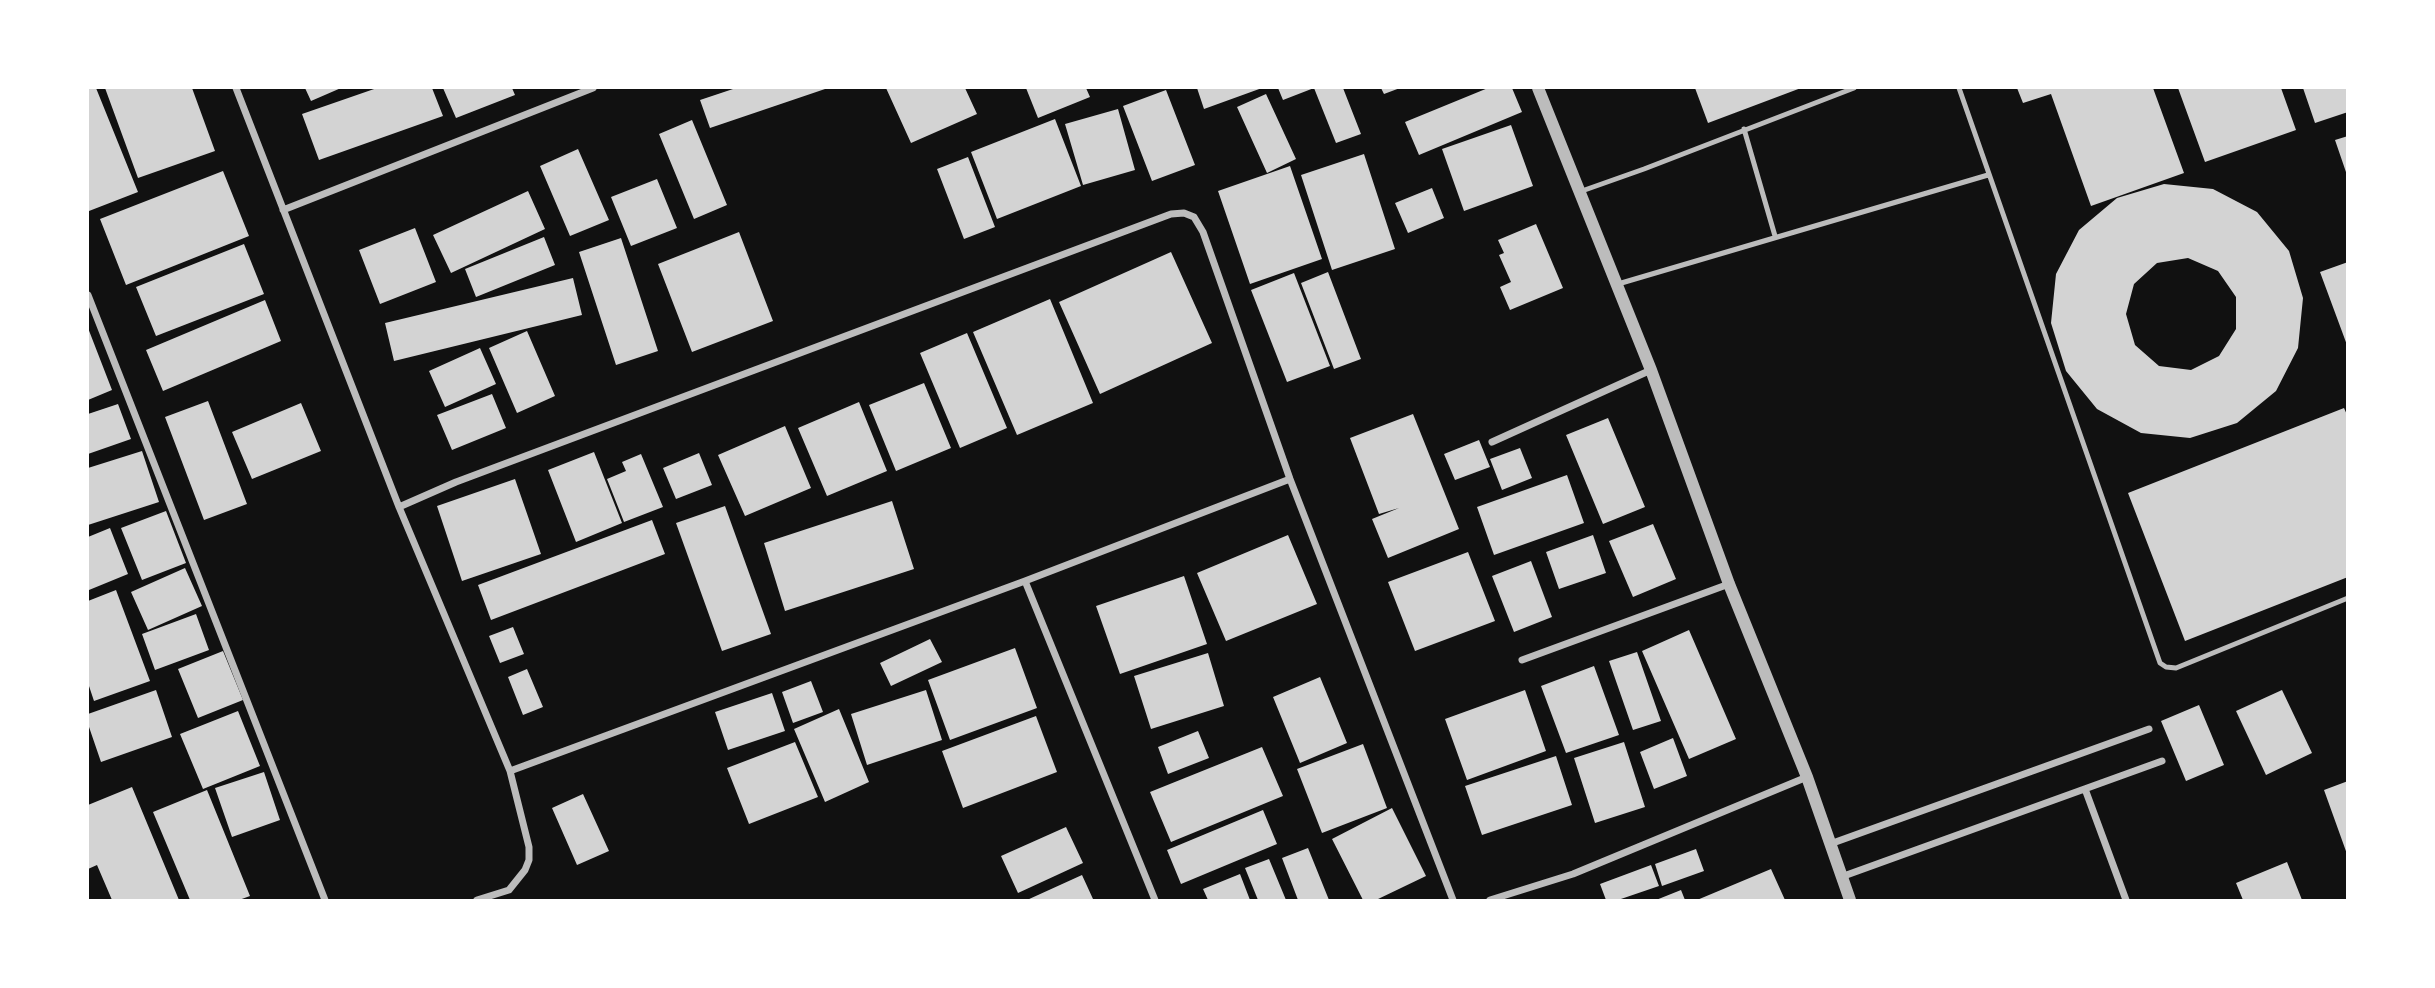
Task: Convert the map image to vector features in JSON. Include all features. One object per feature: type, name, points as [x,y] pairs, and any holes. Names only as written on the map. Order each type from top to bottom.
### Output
[{"type":"street","points":[[236,88],[399,507],[510,771],[529,846],[529,860],[526,870],[509,890],[477,901]]},
{"type":"street","points":[[283,210],[593,88]]},
{"type":"street","points":[[1538,88],[1578,192],[1618,284],[1729,584],[1807,777],[1850,901]]},
{"type":"street","points":[[399,507],[456,482],[1171,214],[1194,217],[1203,232],[1290,479],[1453,901]]},
{"type":"street","points":[[88,295],[325,901]]},
{"type":"street","points":[[1492,442],[1651,370]]},
{"type":"street","points":[[510,771],[1025,581],[1290,479]]},
{"type":"street","points":[[1025,581],[1155,901]]},
{"type":"street","points":[[1522,660],[1729,584]]},
{"type":"street","points":[[1830,844],[2149,729]]},
{"type":"street","points":[[1841,877],[2162,761]]},
{"type":"street","points":[[1490,901],[1573,874],[1807,777]]},
{"type":"street","points":[[2085,789],[2126,901]]},
{"type":"lane","points":[[1578,192],[1854,88]]},
{"type":"lane","points":[[1959,88],[2160,663],[2166,667],[2176,667],[2347,598]]},
{"type":"lane","points":[[1744,130],[1775,236]]},
{"type":"lane","points":[[1618,284],[1988,174]]},
{"type":"building","points":[[88,88],[96,88],[138,192],[89,211],[88,206]]},
{"type":"building","points":[[105,88],[192,88],[215,151],[138,178]]},
{"type":"building","points":[[305,88],[341,88],[311,101]]},
{"type":"building","points":[[377,88],[432,88],[443,116],[319,160],[302,114]]},
{"type":"building","points":[[443,88],[512,88],[515,95],[456,118]]},
{"type":"building","points":[[736,88],[828,88],[710,128],[700,100]]},
{"type":"building","points":[[886,88],[965,88],[977,114],[911,143]]},
{"type":"building","points":[[1026,88],[1086,88],[1090,97],[1038,118]]},
{"type":"building","points":[[1197,88],[1262,88],[1204,109]]},
{"type":"building","points":[[1278,88],[1314,88],[1283,100]]},
{"type":"building","points":[[1314,88],[1343,88],[1361,134],[1336,143]]},
{"type":"building","points":[[1381,88],[1400,88],[1384,94]]},
{"type":"building","points":[[1488,88],[1512,88],[1522,112],[1419,155],[1405,122]]},
{"type":"building","points":[[1695,88],[1801,88],[1708,123]]},
{"type":"building","points":[[2017,88],[2153,88],[2184,173],[2091,206],[2051,94],[2023,103]]},
{"type":"building","points":[[2178,88],[2281,88],[2296,130],[2205,162]]},
{"type":"building","points":[[2303,88],[2348,88],[2348,112],[2315,123]]},
{"type":"building","points":[[1166,90],[1195,165],[1152,181],[1123,106]]},
{"type":"building","points":[[1266,94],[1296,159],[1267,173],[1237,107]]},
{"type":"building","points":[[1118,109],[1135,170],[1083,185],[1065,124]]},
{"type":"building","points":[[1055,119],[1081,186],[997,219],[971,152]]},
{"type":"building","points":[[692,120],[727,205],[694,219],[659,134]]},
{"type":"building","points":[[1511,125],[1533,186],[1464,211],[1442,149]]},
{"type":"building","points":[[2348,136],[2348,175],[2347,175],[2335,140]]},
{"type":"building","points":[[578,149],[609,220],[570,236],[540,166]]},
{"type":"building","points":[[1364,154],[1395,249],[1332,270],[1301,175]]},
{"type":"building","points":[[968,157],[995,227],[964,239],[937,169]]},
{"type":"building","points":[[1290,166],[1322,259],[1250,284],[1218,191]]},
{"type":"building","points":[[223,171],[249,236],[126,285],[100,219]]},
{"type":"building","points":[[657,179],[677,228],[631,246],[611,197]]},
{"type":"building","points":[[2164,184],[2213,189],[2257,212],[2289,251],[2303,298],[2298,348],[2276,391],[2237,423],[2190,438],[2141,433],[2097,409],[2066,371],[2051,323],[2056,274],[2079,230],[2117,198]],"holes":[[[2188,258],[2218,271],[2236,297],[2236,329],[2219,356],[2191,370],[2159,366],[2135,345],[2126,314],[2134,284],[2157,263]]]},
{"type":"building","points":[[1432,188],[1444,218],[1408,233],[1395,203]]},
{"type":"building","points":[[528,191],[545,229],[451,273],[433,235]]},
{"type":"building","points":[[1536,224],[1563,288],[1510,310],[1500,287],[1511,282],[1499,255],[1504,253],[1498,240]]},
{"type":"building","points":[[415,228],[436,282],[380,304],[359,250]]},
{"type":"building","points":[[739,232],[773,321],[692,352],[658,264]]},
{"type":"building","points":[[544,237],[555,265],[476,297],[465,269]]},
{"type":"building","points":[[621,238],[658,351],[616,365],[579,252]]},
{"type":"building","points":[[244,244],[264,294],[156,336],[136,287]]},
{"type":"building","points":[[1171,252],[1212,343],[1100,394],[1059,302]]},
{"type":"building","points":[[2348,262],[2348,345],[2347,345],[2320,272]]},
{"type":"building","points":[[1328,272],[1361,359],[1334,369],[1301,283]]},
{"type":"building","points":[[1294,273],[1330,366],[1287,382],[1251,290]]},
{"type":"building","points":[[573,278],[582,315],[394,361],[385,323]]},
{"type":"building","points":[[1050,299],[1093,403],[1017,435],[973,332]]},
{"type":"building","points":[[265,300],[281,341],[163,391],[146,350]]},
{"type":"building","points":[[88,328],[112,390],[88,400]]},
{"type":"building","points":[[527,331],[555,396],[517,413],[489,348]]},
{"type":"building","points":[[967,333],[1007,428],[960,448],[920,353]]},
{"type":"building","points":[[480,348],[496,384],[445,407],[429,371]]},
{"type":"building","points":[[924,383],[951,448],[896,471],[869,405]]},
{"type":"building","points":[[492,394],[506,428],[452,450],[437,415]]},
{"type":"building","points":[[208,401],[247,504],[204,520],[165,417]]},
{"type":"building","points":[[859,402],[887,471],[827,496],[798,428]]},
{"type":"building","points":[[301,403],[321,451],[252,479],[232,432]]},
{"type":"building","points":[[118,404],[131,439],[88,454],[88,414]]},
{"type":"building","points":[[2344,408],[2348,417],[2348,577],[2185,641],[2128,493]]},
{"type":"building","points":[[1413,414],[1459,529],[1388,558],[1372,519],[1399,508],[1379,514],[1350,438]]},
{"type":"building","points":[[1608,418],[1645,507],[1603,524],[1566,435]]},
{"type":"building","points":[[785,426],[811,488],[745,516],[718,455]]},
{"type":"building","points":[[1479,440],[1490,467],[1455,480],[1444,454]]},
{"type":"building","points":[[1520,448],[1532,478],[1502,490],[1490,459]]},
{"type":"building","points":[[142,451],[159,502],[88,525],[88,468]]},
{"type":"building","points":[[594,452],[622,523],[576,542],[548,470]]},
{"type":"building","points":[[699,453],[712,485],[676,499],[663,468]]},
{"type":"building","points":[[641,454],[663,507],[624,522],[607,479],[626,471],[622,462]]},
{"type":"building","points":[[1567,475],[1584,523],[1494,555],[1477,507]]},
{"type":"building","points":[[515,479],[541,554],[462,581],[437,506]]},
{"type":"building","points":[[892,501],[914,569],[785,611],[764,543]]},
{"type":"building","points":[[725,506],[771,634],[722,651],[676,523]]},
{"type":"building","points":[[166,511],[186,563],[142,580],[121,528]]},
{"type":"building","points":[[652,520],[665,554],[491,620],[478,585]]},
{"type":"building","points":[[1653,524],[1676,579],[1633,597],[1609,541]]},
{"type":"building","points":[[110,528],[128,574],[89,590],[88,537]]},
{"type":"building","points":[[1288,535],[1317,604],[1226,641],[1197,573]]},
{"type":"building","points":[[1593,535],[1606,573],[1559,589],[1546,552]]},
{"type":"building","points":[[1468,552],[1495,621],[1415,651],[1388,582]]},
{"type":"building","points":[[1531,561],[1552,617],[1514,632],[1492,576]]},
{"type":"building","points":[[185,568],[202,606],[148,630],[131,592]]},
{"type":"building","points":[[1184,576],[1207,644],[1120,674],[1096,606]]},
{"type":"building","points":[[116,590],[150,681],[94,701],[88,683],[88,601]]},
{"type":"building","points":[[196,614],[209,650],[155,670],[142,634]]},
{"type":"building","points":[[513,627],[524,654],[500,663],[489,636]]},
{"type":"building","points":[[1689,630],[1736,739],[1689,759],[1642,651]]},
{"type":"building","points":[[930,639],[942,662],[891,686],[880,663]]},
{"type":"building","points":[[1015,648],[1037,708],[950,740],[928,680]]},
{"type":"building","points":[[223,651],[243,700],[198,718],[178,669]]},
{"type":"building","points":[[1637,652],[1661,721],[1633,730],[1609,661]]},
{"type":"building","points":[[1208,653],[1224,706],[1151,729],[1134,676]]},
{"type":"building","points":[[1594,666],[1619,735],[1566,753],[1541,686]]},
{"type":"building","points":[[527,669],[543,707],[523,715],[508,677]]},
{"type":"building","points":[[1320,677],[1347,743],[1300,763],[1273,697]]},
{"type":"building","points":[[811,681],[823,712],[793,723],[782,692]]},
{"type":"building","points":[[156,690],[172,737],[101,762],[88,724],[88,714]]},
{"type":"building","points":[[926,690],[942,740],[867,765],[851,714]]},
{"type":"building","points":[[1525,690],[1546,751],[1467,780],[1445,719]]},
{"type":"building","points":[[2282,690],[2312,753],[2266,775],[2236,711]]},
{"type":"building","points":[[772,693],[785,731],[728,750],[715,712]]},
{"type":"building","points":[[2199,705],[2224,765],[2186,781],[2161,721]]},
{"type":"building","points":[[839,709],[869,782],[825,802],[794,729]]},
{"type":"building","points":[[238,711],[260,766],[203,789],[180,734]]},
{"type":"building","points":[[1036,716],[1057,772],[963,808],[942,751]]},
{"type":"building","points":[[1198,731],[1209,758],[1168,774],[1158,747]]},
{"type":"building","points":[[1673,738],[1687,776],[1654,789],[1640,752]]},
{"type":"building","points":[[795,742],[818,797],[749,824],[727,768]]},
{"type":"building","points":[[1624,742],[1645,807],[1595,823],[1574,758]]},
{"type":"building","points":[[1363,744],[1387,808],[1322,833],[1297,769]]},
{"type":"building","points":[[1262,747],[1283,796],[1171,842],[1150,792]]},
{"type":"building","points":[[1556,756],[1572,805],[1482,835],[1465,786]]},
{"type":"building","points":[[264,772],[280,820],[232,837],[215,788]]},
{"type":"building","points":[[2348,781],[2348,854],[2347,854],[2324,790]]},
{"type":"building","points":[[132,787],[179,900],[112,900],[97,865],[88,869],[88,805]]},
{"type":"building","points":[[207,790],[250,896],[239,900],[190,900],[153,812]]},
{"type":"building","points":[[583,794],[609,851],[577,865],[552,808]]},
{"type":"building","points":[[1392,808],[1426,876],[1376,900],[1363,900],[1332,839]]},
{"type":"building","points":[[1263,810],[1277,844],[1181,884],[1167,850]]},
{"type":"building","points":[[1066,827],[1083,863],[1018,893],[1001,856]]},
{"type":"building","points":[[1308,848],[1329,900],[1298,900],[1282,858]]},
{"type":"building","points":[[1696,849],[1704,871],[1662,886],[1655,864]]},
{"type":"building","points":[[1269,859],[1286,900],[1258,900],[1245,868]]},
{"type":"building","points":[[2287,862],[2302,900],[2243,900],[2236,883]]},
{"type":"building","points":[[1651,865],[1659,886],[1618,900],[1606,900],[1600,884]]},
{"type":"building","points":[[1771,869],[1785,900],[1697,900]]},
{"type":"building","points":[[1240,874],[1250,900],[1208,900],[1203,889]]},
{"type":"building","points":[[1082,875],[1093,899],[1027,900]]},
{"type":"building","points":[[1681,890],[1685,900],[1656,900]]}]
